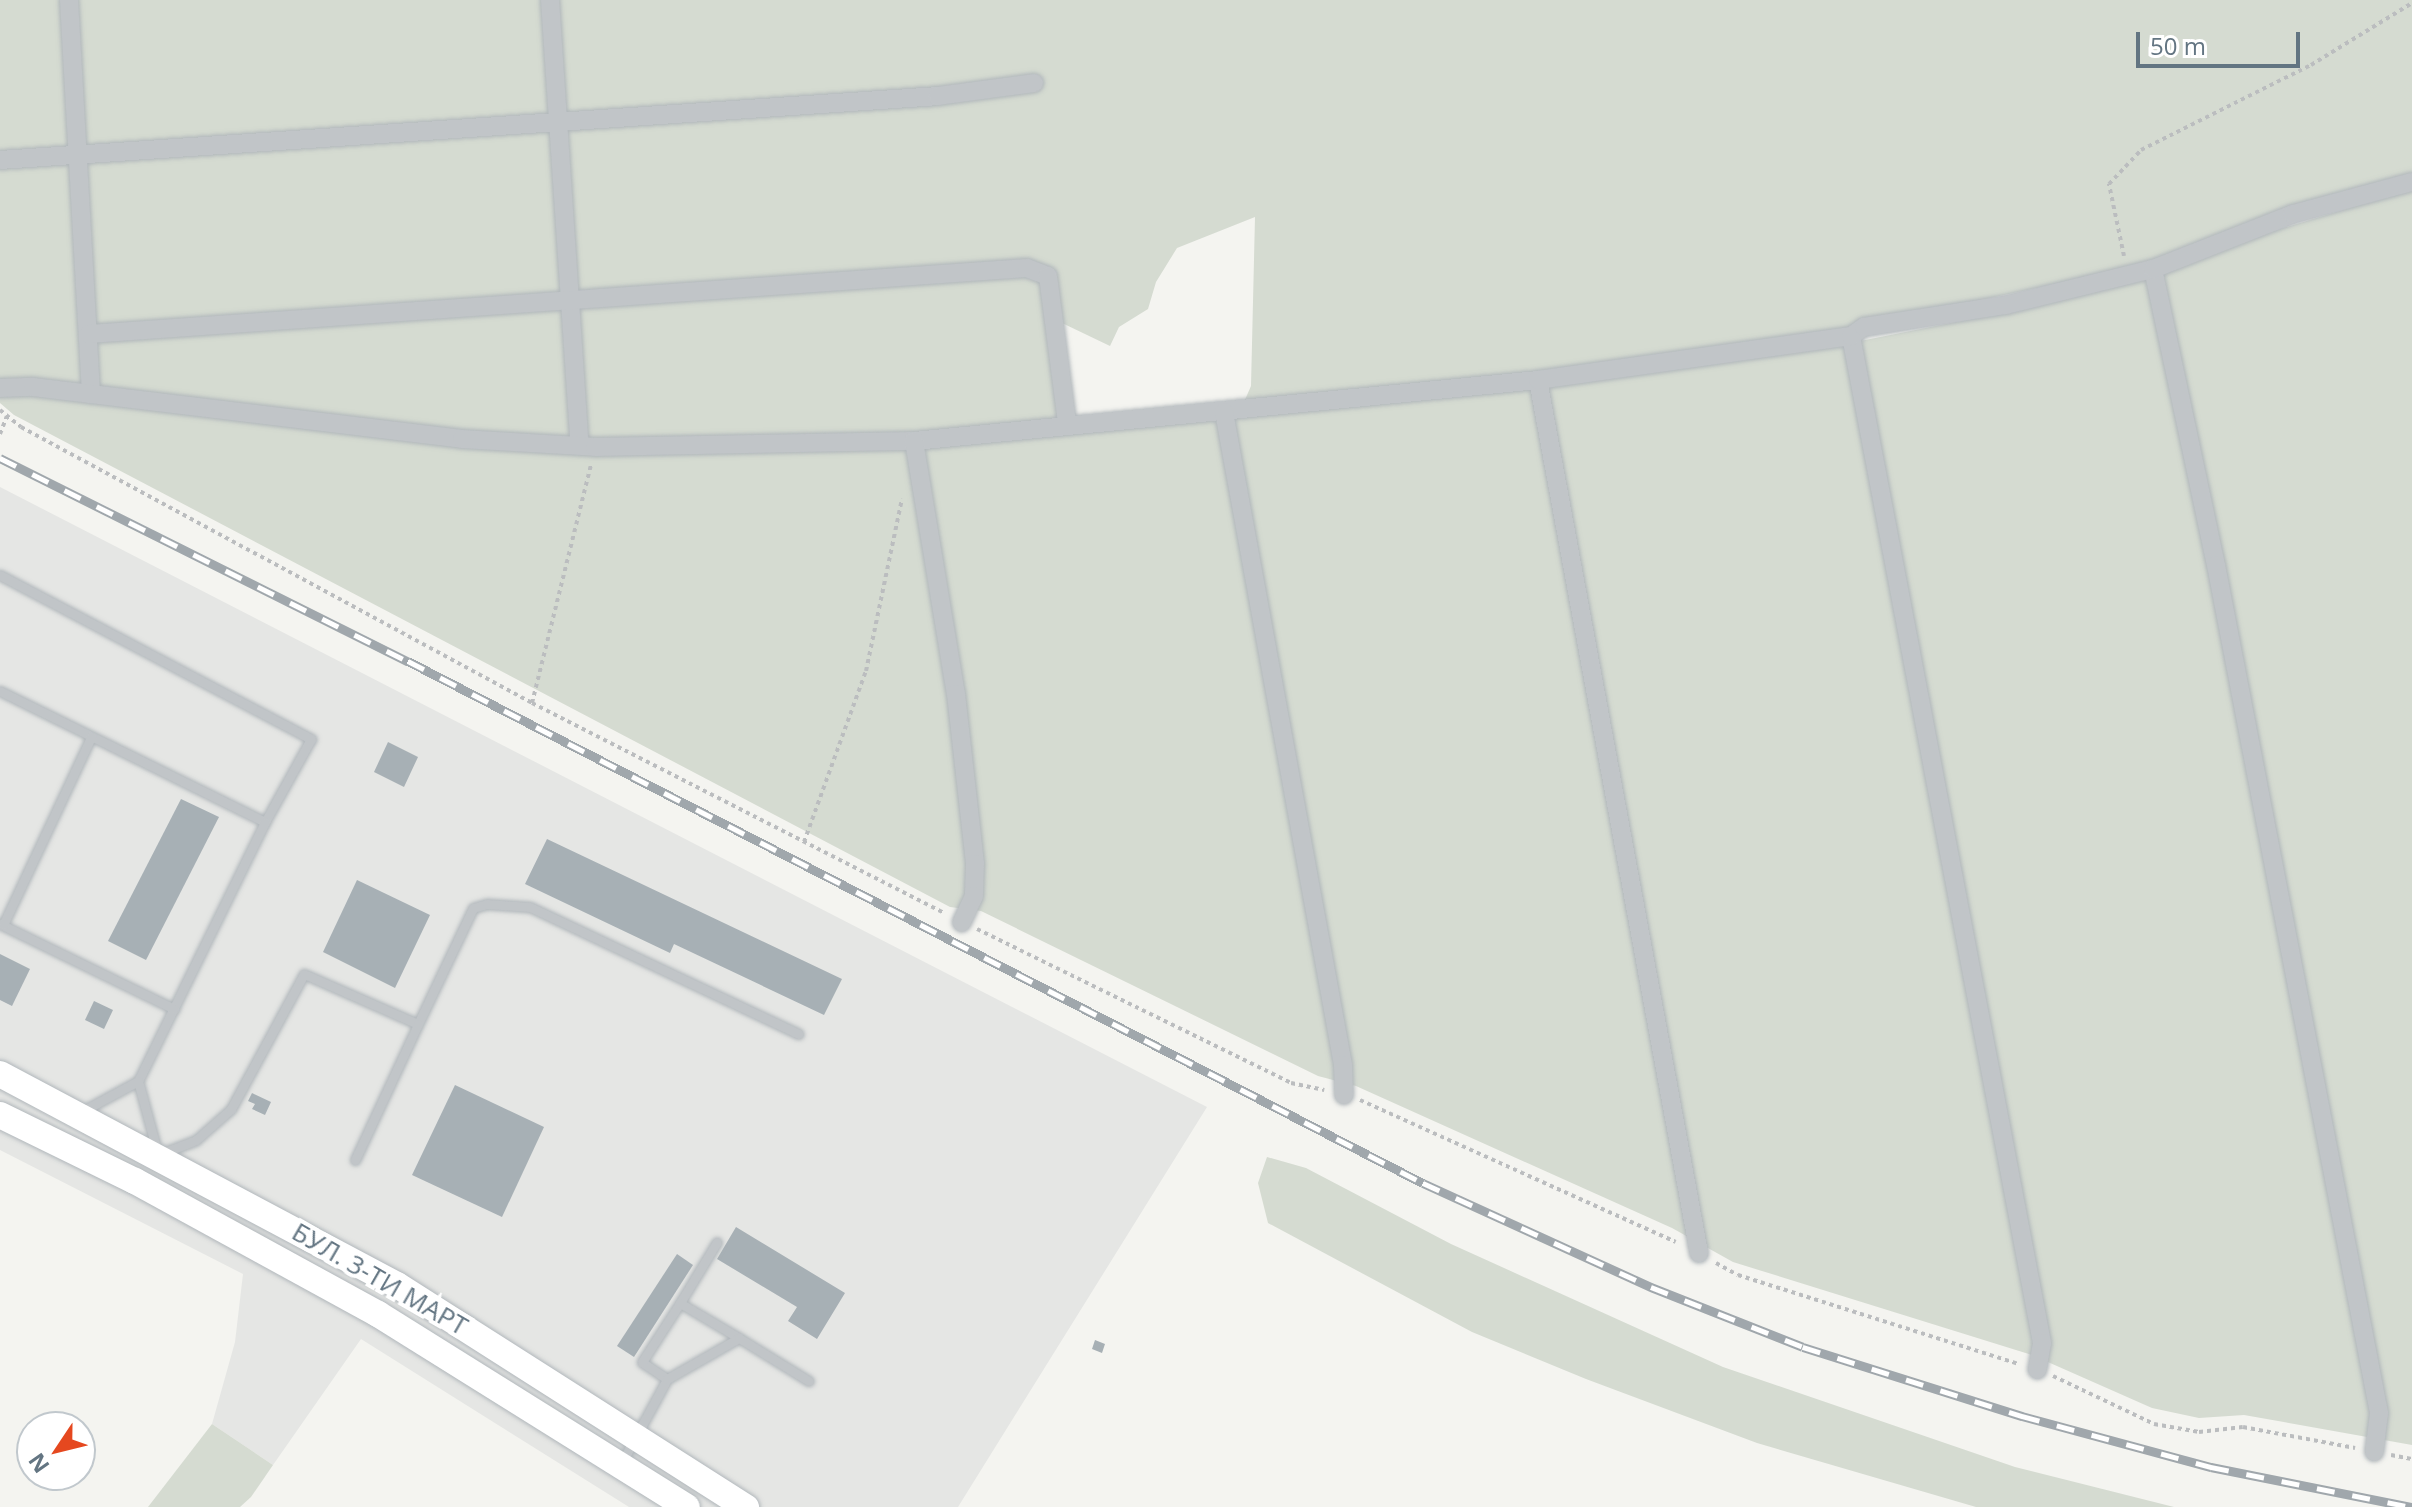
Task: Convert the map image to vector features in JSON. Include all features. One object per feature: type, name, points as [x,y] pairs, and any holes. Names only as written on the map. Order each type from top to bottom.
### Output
[{"type":"main road","name":"БУЛ. 3-ТИ МАРТ","points":[[0,1074],[78,1113],[143,1159],[397,1285],[746,1507]]},
{"type":"main road","name":"БУЛ. 3-ТИ МАРТ","points":[[0,1115],[185,1203],[378,1314],[687,1507]]},
{"type":"street","points":[[69,0],[91,394]]},
{"type":"street","points":[[550,0],[569,298],[588,447]]},
{"type":"street","points":[[0,160],[938,96],[1034,83]]},
{"type":"street","points":[[0,388],[91,394],[462,439],[588,447],[914,441],[1067,423],[1224,412],[1538,380],[1851,336],[1864,327],[2006,305],[2153,269],[2293,214],[2412,182]]},
{"type":"street","points":[[2153,269],[2216,565],[2379,1413],[2374,1452]]},
{"type":"street","points":[[89,334],[569,298],[1040,270],[1048,276],[1067,423]]},
{"type":"street","points":[[1851,336],[2039,1328],[2037,1370]]},
{"type":"street","points":[[1538,380],[1699,1253]]},
{"type":"street","points":[[1224,412],[1343,1065],[1344,1095]]},
{"type":"street","points":[[914,441],[956,694],[975,864],[974,896],[962,922]]},
{"type":"lane","points":[[0,575],[311,739],[265,822],[138,1081],[143,1159],[171,1180]]},
{"type":"lane","points":[[0,691],[265,822]]},
{"type":"lane","points":[[91,737],[1,924],[174,1009]]},
{"type":"lane","points":[[355,1160],[473,908],[487,904],[530,907],[799,1034]]},
{"type":"lane","points":[[102,1165],[143,1159],[196,1140],[231,1109],[304,974],[418,1024]]},
{"type":"lane","points":[[78,1113],[138,1081]]},
{"type":"lane","points":[[667,1379],[642,1362],[717,1242]]},
{"type":"lane","points":[[680,1303],[809,1381]]},
{"type":"lane","points":[[621,1465],[667,1379],[739,1338]]},
{"type":"path","points":[[2129,275],[2109,184],[2125,164],[2141,150],[2311,65],[2412,3]]},
{"type":"path","points":[[0,410],[532,703],[962,922],[1291,1083],[1344,1095],[1699,1253],[1738,1275],[2037,1370],[2154,1424],[2199,1432],[2243,1427],[2412,1459]]},
{"type":"path","points":[[0,434],[7,416]]},
{"type":"path","points":[[532,703],[588,447]]},
{"type":"path","points":[[804,842],[866,671],[905,486]]},
{"type":"shaded area","points":[[0,0],[2412,0],[2412,175],[2156,262],[1852,328],[1559,369],[1244,402],[1845,344],[2006,312],[2412,189],[2412,1445],[2244,1415],[2199,1418],[2152,1408],[2032,1355],[1733,1262],[1672,1228],[1356,1086],[1318,1076],[981,911],[950,907],[14,415],[0,403]],"holes":[[[1255,217],[1251,386],[1244,402],[1075,418],[1062,323],[1110,346],[1119,327],[1148,309],[1156,282],[1177,248]]]},
{"type":"shaded area","points":[[0,487],[1207,1107],[958,1507],[629,1507],[361,1339],[273,1465],[212,1424],[235,1342],[243,1274],[0,1150]]},
{"type":"shaded area","points":[[1267,1157],[1306,1168],[1451,1244],[1723,1367],[2015,1467],[2174,1507],[1976,1507],[1757,1443],[1586,1379],[1472,1332],[1268,1223],[1258,1183]]},
{"type":"shaded area","points":[[212,1424],[273,1465],[251,1497],[240,1507],[148,1507]]},
{"type":"building","points":[[388,742],[418,757],[404,787],[374,772]]},
{"type":"building","points":[[181,799],[219,817],[146,960],[108,941]]},
{"type":"building","points":[[547,839],[842,979],[824,1015],[674,944],[670,953],[525,884]]},
{"type":"building","points":[[357,880],[430,915],[395,988],[323,952]]},
{"type":"building","points":[[0,954],[30,969],[12,1006],[0,1000]]},
{"type":"building","points":[[94,1001],[113,1010],[104,1029],[85,1020]]},
{"type":"building","points":[[455,1085],[544,1127],[502,1217],[412,1175]]},
{"type":"building","points":[[252,1093],[271,1102],[265,1115],[252,1109],[255,1104],[248,1101]]},
{"type":"building","points":[[736,1227],[845,1293],[817,1339],[788,1321],[797,1307],[717,1259]]},
{"type":"building","points":[[677,1254],[693,1265],[634,1357],[617,1346]]},
{"type":"building","points":[[1095,1340],[1105,1344],[1102,1353],[1092,1349]]},
{"type":"railway","points":[[0,458],[408,661],[1423,1183],[1651,1287],[1803,1347],[2022,1416],[2211,1467],[2412,1507]]}]
